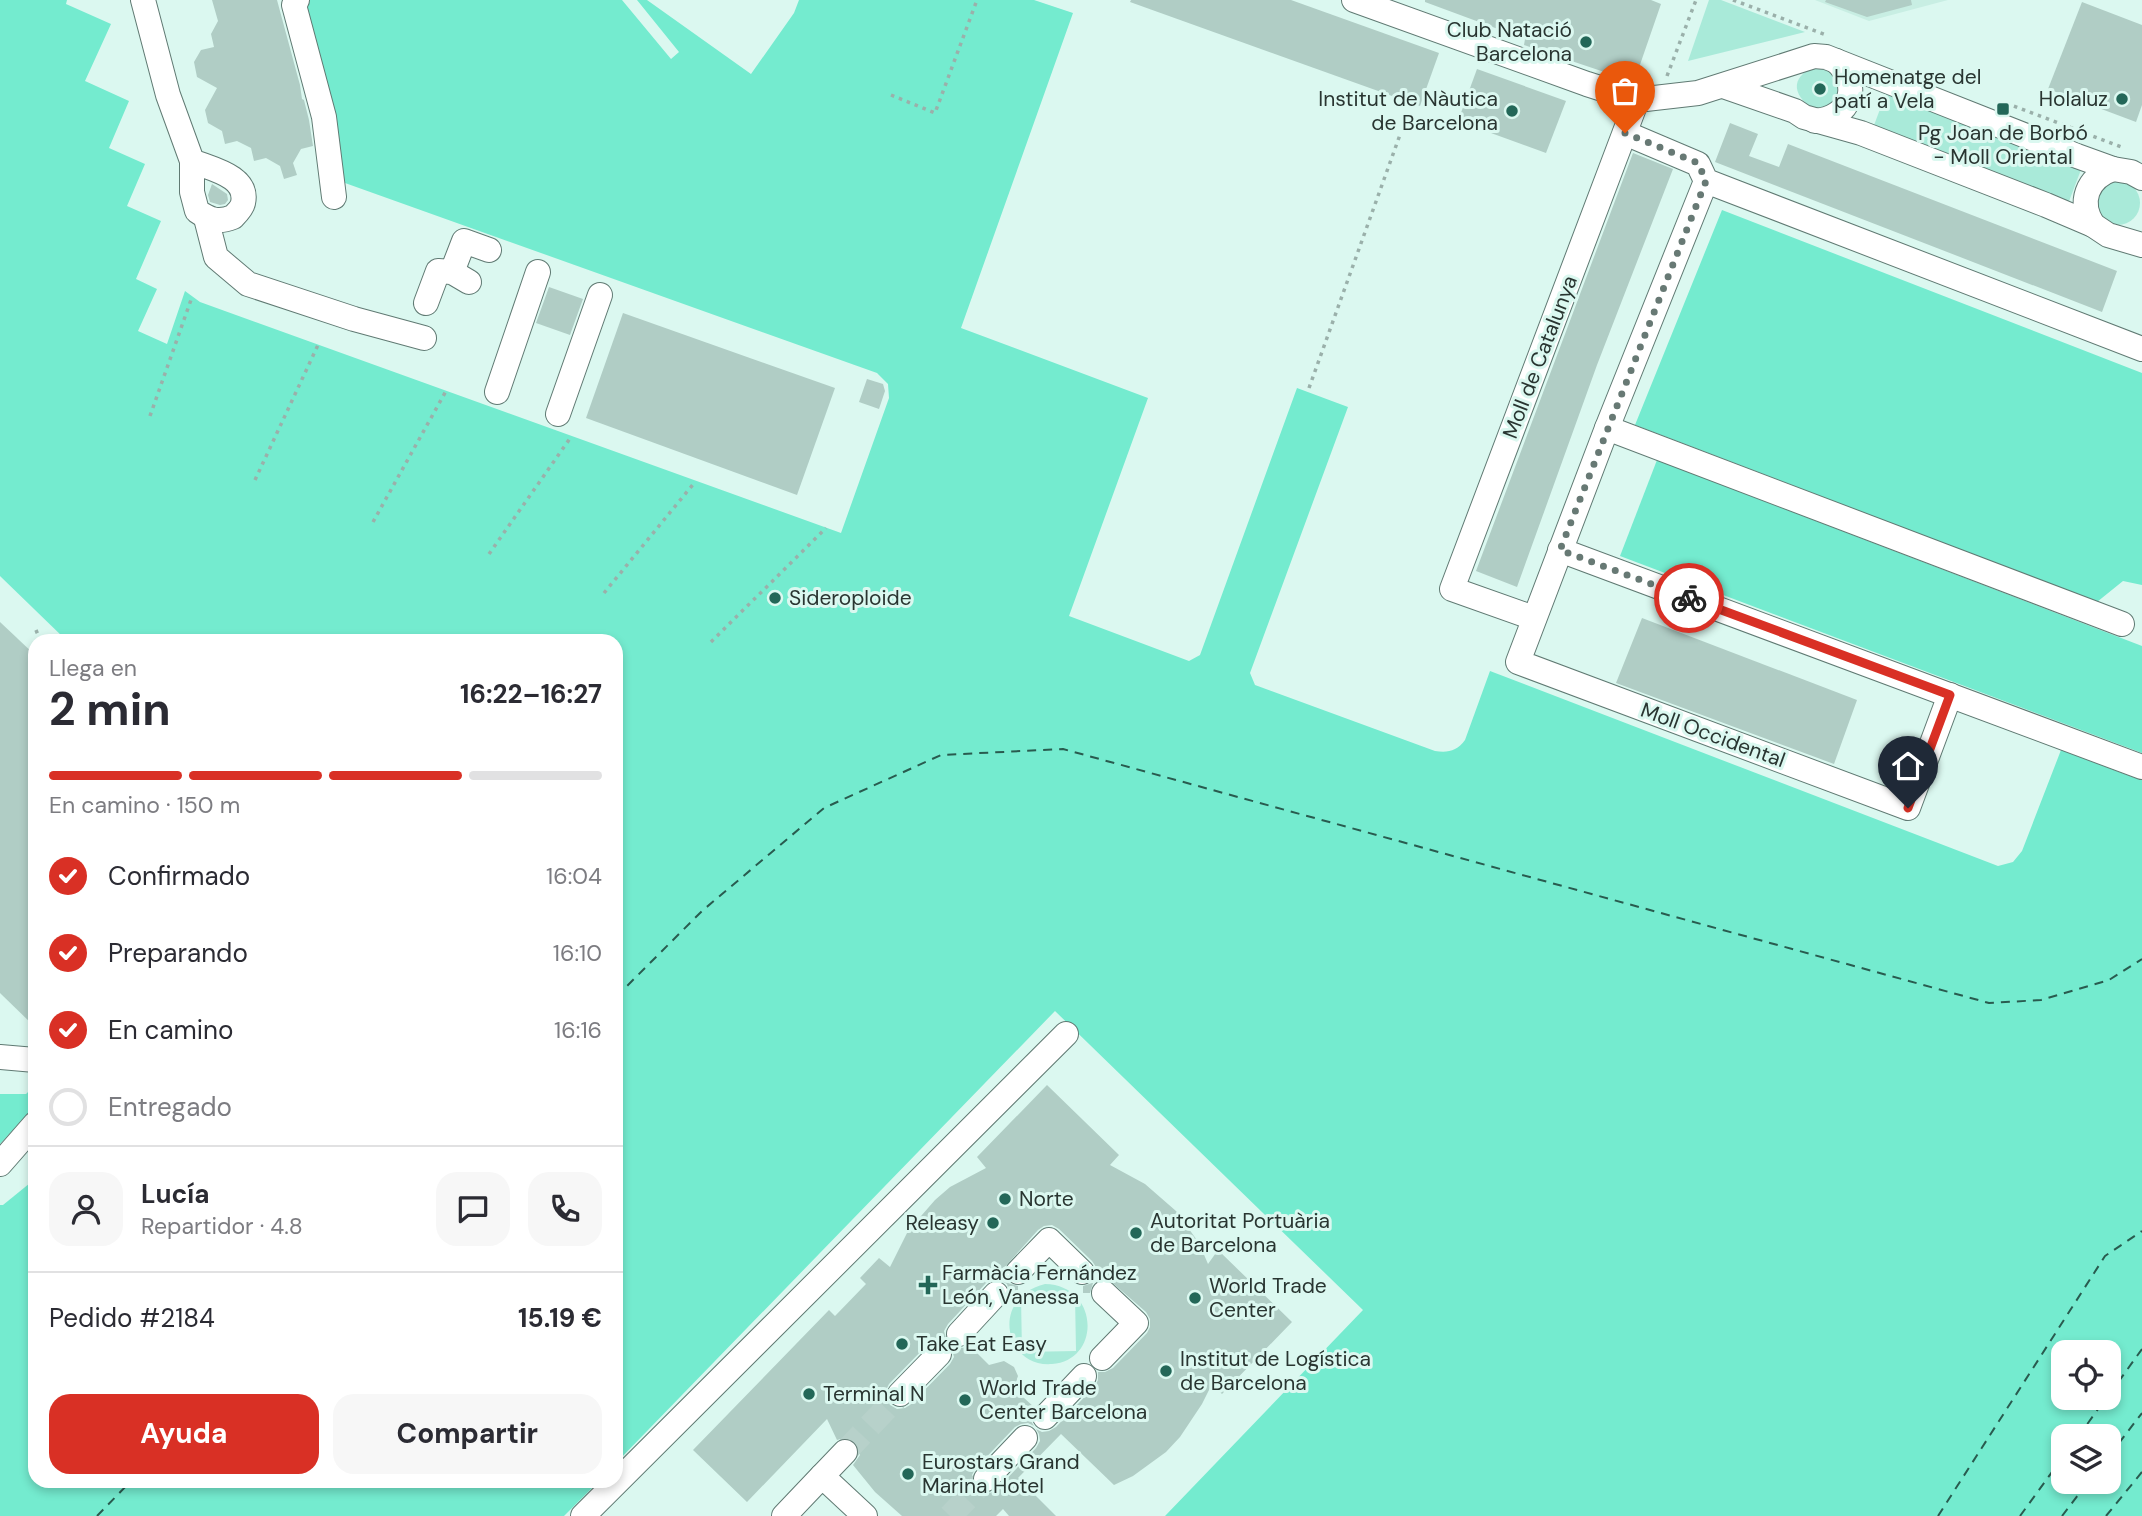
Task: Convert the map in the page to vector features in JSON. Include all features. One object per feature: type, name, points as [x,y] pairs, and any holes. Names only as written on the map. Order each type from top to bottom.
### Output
[{"type":"street","points":[[143,0],[168,95],[192,161],[192,192],[197,211],[206,218],[220,222],[233,218],[243,204],[242,186],[236,180],[192,161]]},
{"type":"street","points":[[297,0],[294,5],[324,117],[334,197]]},
{"type":"street","points":[[1354,0],[1587,85],[1637,100],[1698,93],[1814,56],[1826,57],[2141,178]]},
{"type":"street","points":[[1803,60],[1787,79],[1789,101],[1805,116],[1826,120],[1836,116],[1844,108],[1851,89],[1844,68],[1836,61]]},
{"type":"street","points":[[1723,86],[1861,133],[2093,225],[2108,234],[2142,245]]},
{"type":"street","name":"Moll de Catalunya","points":[[1534,618],[1452,589],[1637,100]]},
{"type":"street","points":[[1626,129],[1698,163],[1706,181],[2142,349]]},
{"type":"street","points":[[2093,225],[2087,216],[2085,196],[2095,178],[2113,169]]},
{"type":"street","points":[[1534,618],[1706,181]]},
{"type":"street","points":[[206,218],[216,257],[248,284],[354,319],[424,338]]},
{"type":"street","points":[[2117,236],[2129,234],[2142,225]]},
{"type":"street","points":[[426,303],[438,271],[461,277],[464,241],[489,250]]},
{"type":"street","points":[[497,392],[538,272]]},
{"type":"street","points":[[558,414],[600,295]]},
{"type":"street","points":[[1607,428],[2122,624]]},
{"type":"street","points":[[1560,550],[2142,766]]},
{"type":"street","name":"Moll Occidental","points":[[1534,618],[1518,662],[1908,808],[1950,695]]},
{"type":"street","points":[[623,1476],[1066,1034]]},
{"type":"street","points":[[0,1057],[28,1059]]},
{"type":"street","points":[[0,1164],[28,1132]]},
{"type":"street","points":[[1018,1272],[1049,1240],[1082,1272]]},
{"type":"street","points":[[1102,1358],[1136,1323],[1104,1293]]},
{"type":"street","points":[[959,1334],[996,1294]]},
{"type":"street","points":[[900,1394],[939,1354]]},
{"type":"street","points":[[1045,1417],[1084,1376]]},
{"type":"street","points":[[986,1479],[1025,1438]]},
{"type":"street","points":[[784,1516],[845,1452]]},
{"type":"street","points":[[822,1476],[865,1516]]},
{"type":"street","points":[[583,1516],[611,1488]]},
{"type":"path","points":[[891,95],[935,113],[977,0]]},
{"type":"path","points":[[1665,81],[1696,0]]},
{"type":"path","points":[[1309,388],[1401,132]]},
{"type":"path","points":[[150,416],[192,298]]},
{"type":"path","points":[[255,480],[318,345]]},
{"type":"path","points":[[373,522],[446,391]]},
{"type":"path","points":[[489,554],[571,437]]},
{"type":"path","points":[[604,593],[695,482]]},
{"type":"path","points":[[711,642],[826,528]]},
{"type":"path","points":[[36,630],[38,634]]},
{"type":"shaded area","points":[[0,0],[67,0],[66,4],[111,24],[85,81],[129,101],[109,148],[145,164],[127,206],[161,221],[136,279],[157,289],[138,331],[167,344],[185,291],[200,302],[841,533],[889,398],[888,384],[877,373],[345,183],[300,6],[304,0],[622,0],[671,59],[679,52],[637,0],[647,0],[751,74],[794,13],[799,0],[1034,0],[1073,13],[961,328],[1148,398],[1069,616],[1189,661],[1200,655],[1297,388],[1348,407],[1250,673],[1255,685],[1444,752],[1455,749],[1465,740],[1490,671],[1998,866],[2013,862],[2022,851],[2061,750],[2135,778],[2137,775],[2142,777],[2142,1516],[1165,1516],[1363,1310],[1055,1011],[623,1456],[623,634],[60,634],[0,576]]},
{"type":"shaded area","points":[[1709,0],[1721,0],[1805,32],[1688,61]]},
{"type":"shaded area","points":[[1815,0],[1948,0],[1869,21]]},
{"type":"shaded area","points":[[1820,65],[1839,75],[1837,102],[1815,110],[1801,97],[1797,85],[1803,74]]},
{"type":"shaded area","points":[[1886,93],[2082,167],[2068,204],[1873,128]]},
{"type":"shaded area","points":[[2118,181],[2134,187],[2140,203],[2134,219],[2118,225],[2102,219],[2096,203],[2102,187]]},
{"type":"shaded area","points":[[1722,210],[2142,373],[2142,585],[2123,581],[2097,602],[1635,425]]},
{"type":"shaded area","points":[[1657,460],[2142,646],[2142,753],[1620,556]]},
{"type":"shaded area","points":[[28,1092],[28,1488],[592,1488],[564,1516],[0,1516],[0,1094]]},
{"type":"shaded area","points":[[1045,1284],[1063,1288],[1076,1296],[1084,1309],[1087,1323],[1086,1337],[1080,1350],[1068,1359],[1052,1364],[1036,1362],[1023,1355],[1014,1344],[1010,1331],[1010,1317],[1021,1298],[1022,1352],[1076,1351],[1075,1296],[1022,1297]]},
{"type":"pier","points":[[28,1114],[28,1185],[3,1205],[0,1205],[0,1144]]},
{"type":"building","points":[[212,0],[277,0],[309,120],[313,146],[301,149],[293,163],[297,175],[284,179],[280,166],[266,158],[254,161],[251,148],[237,141],[225,144],[222,131],[208,123],[205,110],[217,88],[197,77],[194,62],[201,50],[214,47],[211,34],[218,21]]},
{"type":"building","points":[[1291,0],[1439,53],[1420,106],[1130,2]]},
{"type":"building","name":"Club Natació Barcelona","points":[[1425,0],[1651,0],[1661,4],[1634,82],[1524,45],[1525,39]]},
{"type":"building","points":[[1911,0],[1912,5],[1867,17],[1825,2]]},
{"type":"building","points":[[2082,2],[2142,25],[2142,105],[2136,122],[2048,89]]},
{"type":"building","name":"Institut de Nàutica de Barcelona","points":[[1477,69],[1566,101],[1546,153],[1458,121]]},
{"type":"building","points":[[1730,123],[1758,134],[1749,156],[1779,167],[1788,144],[2117,271],[2102,312],[1715,162]]},
{"type":"building","points":[[1633,153],[1673,169],[1597,365],[1517,587],[1476,571]]},
{"type":"building","points":[[212,184],[227,194],[228,200],[225,204],[210,202],[208,195]]},
{"type":"building","points":[[549,287],[583,299],[570,335],[536,323]]},
{"type":"building","points":[[623,313],[835,388],[797,495],[586,418]]},
{"type":"building","points":[[867,379],[883,384],[885,391],[879,409],[859,402]]},
{"type":"building","points":[[1642,618],[1857,700],[1834,764],[1616,683]]},
{"type":"building","points":[[0,622],[28,648],[28,1020],[0,993]]},
{"type":"building","name":"World Trade Center","points":[[1047,1085],[1119,1155],[1110,1165],[1145,1184],[1176,1211],[1199,1243],[1208,1264],[1218,1250],[1292,1322],[1222,1394],[1212,1384],[1180,1437],[1166,1452],[1133,1476],[1114,1485],[1061,1434],[1018,1478],[1056,1516],[1009,1516],[1003,1509],[996,1516],[902,1516],[875,1492],[853,1465],[860,1455],[856,1442],[848,1437],[837,1440],[827,1419],[747,1502],[693,1450],[829,1310],[835,1316],[866,1284],[860,1278],[879,1258],[890,1267],[908,1231],[935,1200],[950,1187],[986,1168],[977,1157]],"holes":[[[1052,1225],[1096,1267],[1096,1276],[1092,1283],[1083,1286],[1083,1293],[1090,1293],[1093,1283],[1099,1279],[1108,1279],[1146,1312],[1150,1327],[1113,1368],[1098,1372],[1095,1386],[1056,1427],[1042,1432],[1036,1429],[1040,1441],[1036,1448],[997,1489],[982,1493],[975,1489],[972,1483],[975,1469],[1015,1427],[1028,1423],[1034,1426],[1030,1414],[1034,1407],[1014,1389],[1018,1376],[1014,1367],[1004,1361],[989,1365],[969,1345],[963,1348],[951,1346],[954,1357],[950,1364],[910,1405],[897,1409],[890,1405],[886,1390],[929,1343],[936,1340],[947,1342],[944,1331],[948,1324],[986,1283],[1000,1280],[1007,1284],[1010,1294],[1018,1294],[1018,1286],[1008,1283],[1004,1277],[1004,1268],[1038,1230]]]},
{"type":"ferry route","points":[[623,990],[702,911],[824,808],[941,755],[1063,749],[1989,1003],[2041,1000],[2109,980],[2142,959]]},
{"type":"ferry route","points":[[1938,1516],[2105,1256],[2142,1231]]},
{"type":"ferry route","points":[[2121,1378],[2142,1349]]},
{"type":"ferry route","points":[[2087,1424],[2097,1410]]},
{"type":"ferry route","points":[[2121,1440],[2142,1413]]},
{"type":"ferry route","points":[[2106,1516],[2142,1472]]},
{"type":"ferry route","points":[[2020,1516],[2051,1473]]},
{"type":"ferry route","points":[[97,1516],[124,1488]]},
{"type":"ferry route","points":[[2062,1516],[2079,1494]]},
{"type":"tunnel","points":[[845,1452],[900,1394]]},
{"type":"tunnel","points":[[950,1516],[986,1479]]},
{"type":"way so far","points":[[1625,133],[1698,163],[1706,181],[1560,550],[1689,598]]},
{"type":"place","name":"Club Natació Barcelona","points":[[1586,42]]},
{"type":"place","name":"Homenatge del patí a Vela","points":[[1820,89]]},
{"type":"place","name":"Holaluz","points":[[2122,99]]},
{"type":"place","name":"Pg Joan de Borbó - Moll Oriental","points":[[2003,109]]},
{"type":"place","name":"Institut de Nàutica de Barcelona","points":[[1512,111]]},
{"type":"place","name":"Sideroploide","points":[[775,598]]},
{"type":"place","name":"Norte","points":[[1005,1199]]},
{"type":"place","name":"Releasy","points":[[993,1223]]},
{"type":"place","name":"Autoritat Portuària de Barcelona","points":[[1136,1233]]},
{"type":"place","name":"Farmàcia Fernández León, Vanessa","points":[[928,1285]]},
{"type":"place","name":"World Trade Center","points":[[1195,1298]]},
{"type":"place","name":"Take Eat Easy","points":[[902,1344]]},
{"type":"place","name":"Institut de Logística de Barcelona","points":[[1166,1371]]},
{"type":"place","name":"Terminal N","points":[[809,1394]]},
{"type":"place","name":"World Trade Center Barcelona","points":[[965,1400]]},
{"type":"place","name":"Eurostars Grand Marina Hotel","points":[[908,1474]]},
{"type":"route","points":[[1689,598],[1950,695],[1908,808]]}]
